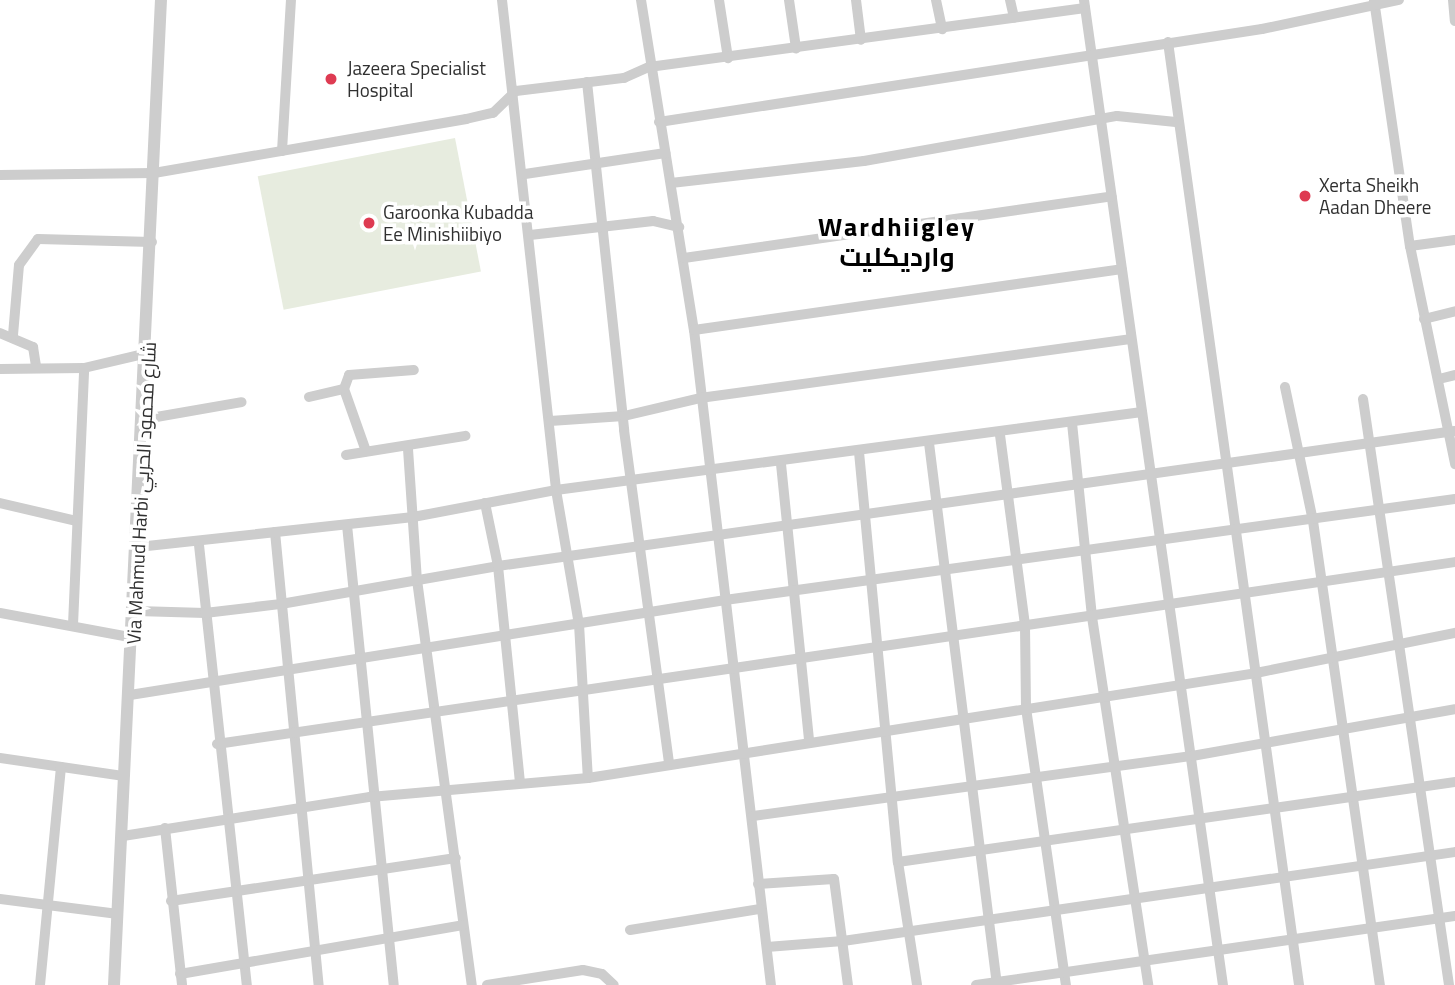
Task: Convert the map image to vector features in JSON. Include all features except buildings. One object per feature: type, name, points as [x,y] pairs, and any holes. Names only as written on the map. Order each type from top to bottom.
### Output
[{"type":"street","name":"Via Mahmud Harbi شارع محمود الحربي","points":[[114,985],[123,836],[123,776],[137,611],[162,0]]},
{"type":"street","points":[[282,151],[291,0]]},
{"type":"street","points":[[502,0],[516,91],[556,490],[579,624],[589,778]]},
{"type":"street","points":[[642,0],[649,67],[679,227],[694,330],[724,600],[747,751],[760,909],[771,985]]},
{"type":"street","points":[[719,0],[728,58]]},
{"type":"street","points":[[789,0],[796,48]]},
{"type":"street","points":[[856,0],[862,40]]},
{"type":"street","points":[[936,0],[942,29]]},
{"type":"street","points":[[1010,0],[1014,18]]},
{"type":"street","points":[[659,122],[1262,29],[1374,2],[1399,0]]},
{"type":"street","points":[[1453,0],[1455,21]]},
{"type":"street","points":[[1374,2],[1410,246],[1424,319],[1453,431],[1455,464]]},
{"type":"street","points":[[0,175],[154,173],[493,113],[516,91],[624,78],[649,67],[942,29],[1085,4],[1149,475],[1159,542],[1174,606],[1223,985]]},
{"type":"street","points":[[1168,42],[1176,122],[1243,595],[1267,744],[1299,985]]},
{"type":"street","points":[[587,82],[594,166],[607,224],[631,482],[643,549],[669,764]]},
{"type":"street","points":[[671,183],[864,160],[1144,114],[1176,122]]},
{"type":"street","points":[[525,174],[594,166],[665,153]]},
{"type":"street","points":[[684,258],[1112,196]]},
{"type":"street","points":[[530,235],[653,220],[679,227]]},
{"type":"street","points":[[13,335],[19,265],[38,239],[152,242]]},
{"type":"street","points":[[1410,246],[1455,240]]},
{"type":"street","points":[[694,330],[1122,269]]},
{"type":"street","points":[[1424,319],[1455,311]]},
{"type":"street","points":[[0,333],[13,335],[33,347],[36,368]]},
{"type":"street","points":[[550,421],[624,416],[700,398],[1130,340]]},
{"type":"street","points":[[0,369],[85,368],[148,354]]},
{"type":"street","points":[[73,625],[85,368]]},
{"type":"street","points":[[366,452],[344,389],[349,375],[414,370]]},
{"type":"street","points":[[1439,379],[1455,375]]},
{"type":"street","points":[[1285,387],[1295,454],[1313,521],[1338,729],[1374,926],[1380,985]]},
{"type":"street","points":[[309,397],[344,389]]},
{"type":"street","points":[[1363,399],[1442,917],[1448,985],[1455,984]]},
{"type":"street","points":[[145,419],[242,402]]},
{"type":"street","points":[[138,547],[200,545],[275,532],[413,517],[556,490],[1000,435],[1142,412]]},
{"type":"street","points":[[1072,422],[1093,617],[1148,985]]},
{"type":"street","points":[[137,611],[205,613],[281,604],[498,566],[643,549],[1453,431]]},
{"type":"street","points":[[1000,435],[1025,626],[1026,708],[1066,985]]},
{"type":"street","points":[[346,455],[408,449],[465,436]]},
{"type":"street","points":[[929,443],[960,716],[997,983]]},
{"type":"street","points":[[408,449],[417,580],[429,651],[433,712],[456,858],[472,985]]},
{"type":"street","points":[[859,452],[882,651],[898,862],[917,985]]},
{"type":"street","points":[[781,464],[806,659],[809,739]]},
{"type":"street","points":[[130,695],[209,680],[429,651],[724,600],[796,593],[943,571],[1085,554],[1234,529],[1382,512],[1455,499]]},
{"type":"street","points":[[0,503],[77,521]]},
{"type":"street","points":[[485,503],[498,566],[520,783]]},
{"type":"street","points":[[347,525],[370,797],[394,985]]},
{"type":"street","points":[[275,532],[284,670],[319,985]]},
{"type":"street","points":[[200,545],[209,680],[247,985]]},
{"type":"street","points":[[217,744],[290,730],[660,683],[806,659],[882,651],[951,637],[1320,585],[1455,562]]},
{"type":"street","points":[[0,613],[135,638]]},
{"type":"street","points":[[123,836],[370,797],[589,778],[809,739],[1256,673],[1329,654],[1455,633]]},
{"type":"street","points":[[753,816],[892,798],[970,783],[1192,756],[1455,709]]},
{"type":"street","points":[[0,758],[123,776]]},
{"type":"street","points":[[40,985],[45,902],[61,767]]},
{"type":"street","points":[[898,862],[1201,818],[1276,810],[1455,782]]},
{"type":"street","points":[[165,828],[181,979],[244,962],[315,954],[388,935],[463,925]]},
{"type":"street","points":[[767,947],[843,941],[1136,899],[1284,874],[1455,852]]},
{"type":"street","points":[[171,901],[307,880],[379,873],[456,858]]},
{"type":"street","points":[[758,884],[830,876],[843,941],[848,985]]},
{"type":"street","points":[[0,899],[45,902],[118,914]]},
{"type":"street","points":[[630,930],[760,909]]},
{"type":"street","points":[[976,985],[1291,937],[1455,916]]},
{"type":"street","points":[[487,985],[543,980],[583,970],[602,974],[614,985]]},
{"type":"shaded area","name":"Garoonka Kubadda Ee Minishiibiyo","points":[[455,138],[481,272],[284,310],[258,176]]},
{"type":"place","name":"Jazeera Specialist Hospital","points":[[331,79]]},
{"type":"place","name":"Xerta Sheikh Aadan Dheere","points":[[1305,196]]},
{"type":"place","name":"Garoonka Kubadda Ee Minishiibiyo","points":[[369,223]]},
{"type":"district","name":"Wardhiigley وارديكليت","points":[[897,242]]}]
